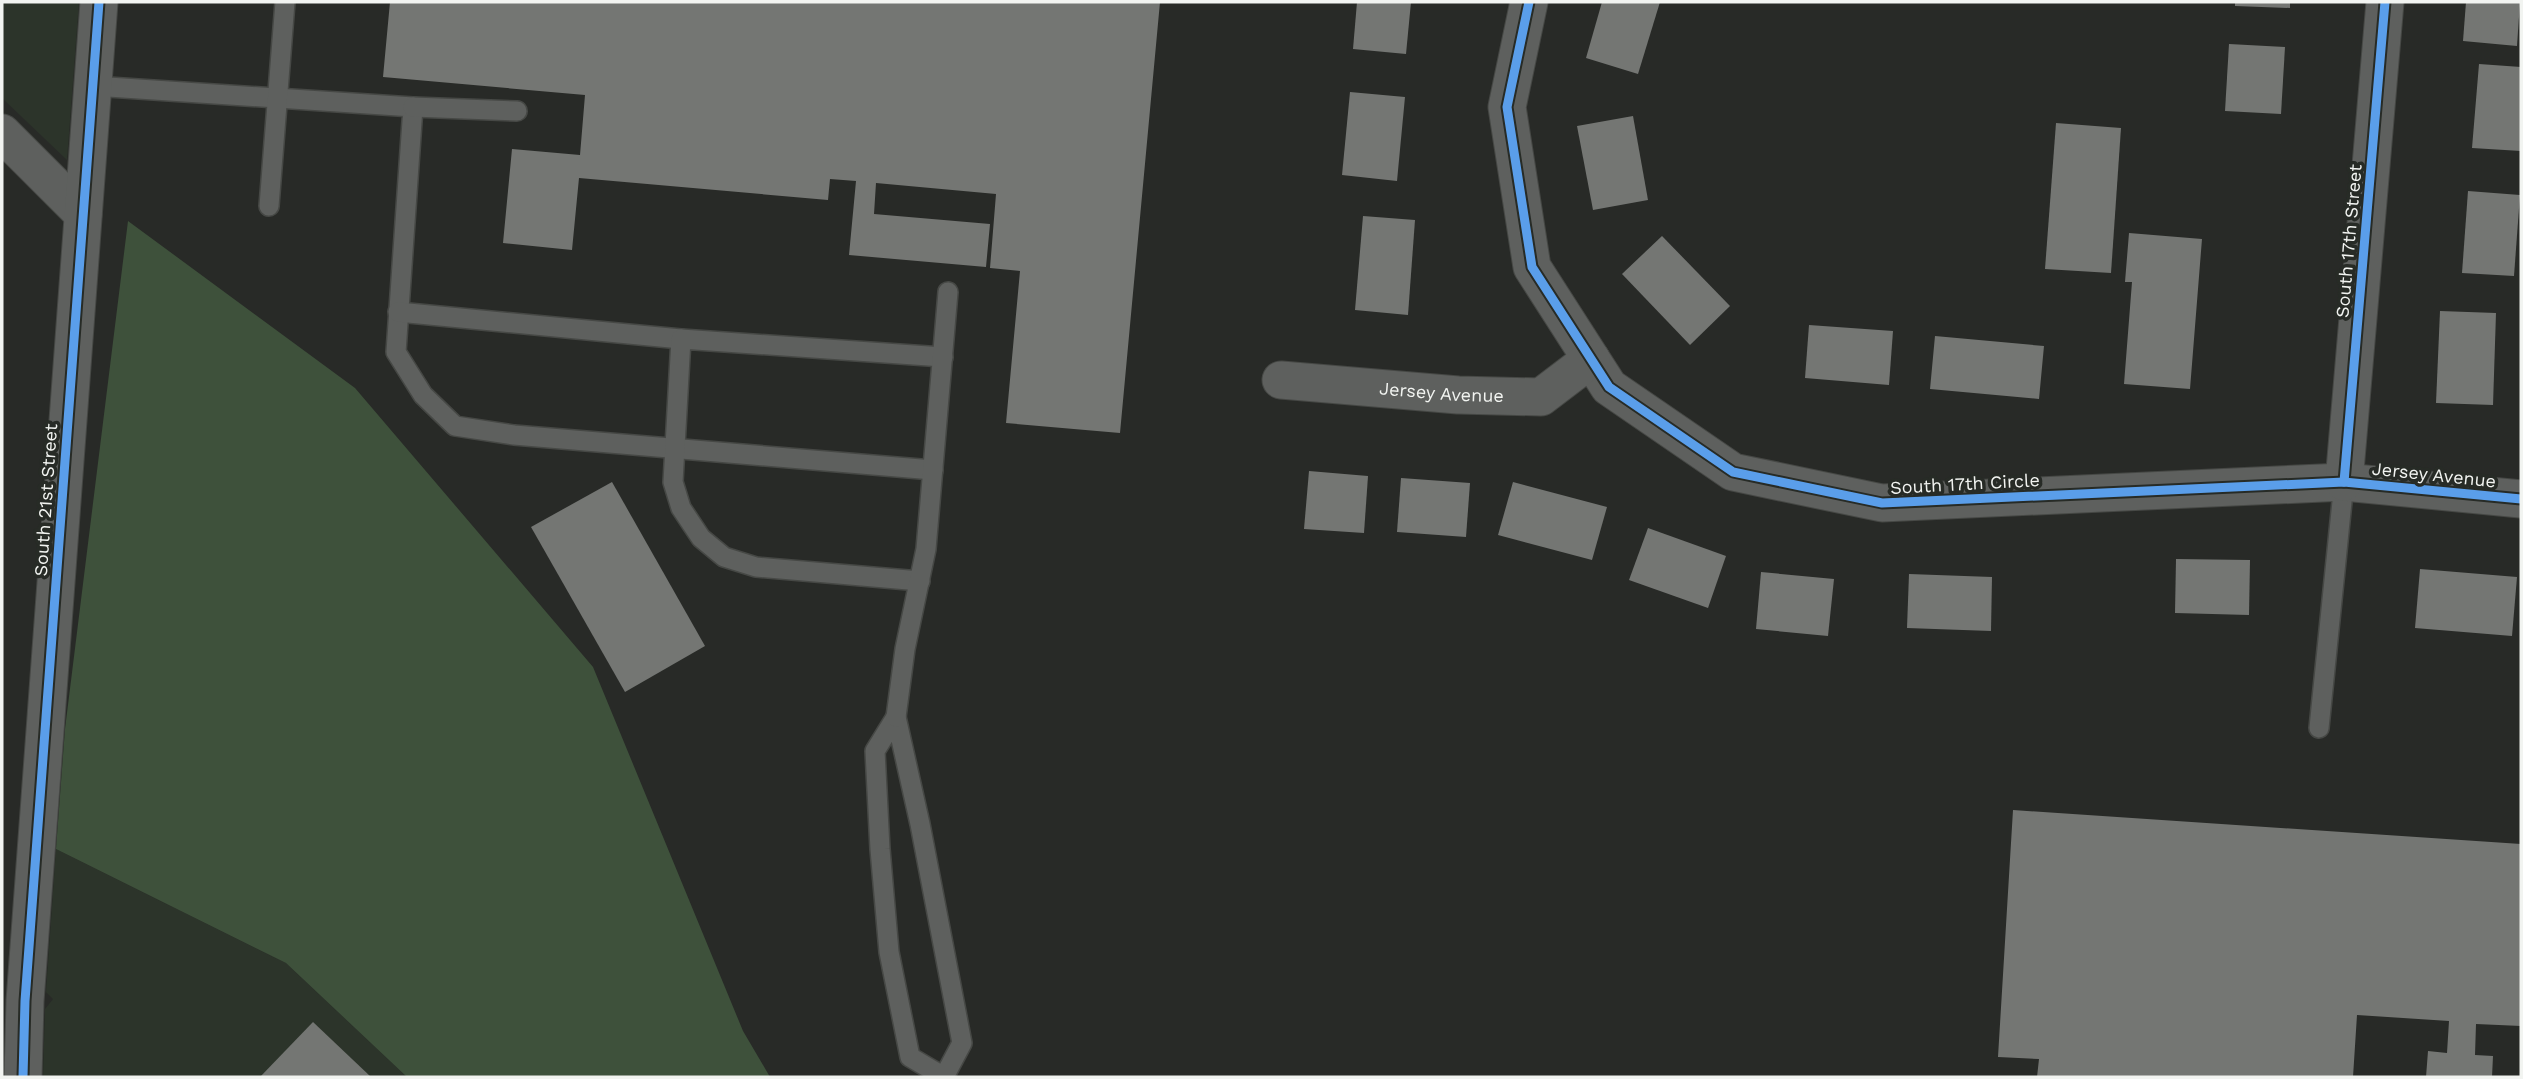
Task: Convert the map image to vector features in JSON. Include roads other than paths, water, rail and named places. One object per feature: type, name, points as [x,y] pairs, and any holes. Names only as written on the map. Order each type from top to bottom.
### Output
[{"type":"street","name":"South 21st Street","points":[[23,1077],[13,989],[83,214],[99,2]]},
{"type":"street","name":"South 17th Circle","points":[[1529,2],[1507,107],[1532,267],[1609,387],[1733,472],[1881,503],[2344,482]]},
{"type":"street","name":"South 17th Street","points":[[2344,482],[2385,2]]},
{"type":"street","points":[[2,133],[83,214]]},
{"type":"street","name":"Jersey Avenue","points":[[1281,380],[1458,395],[1542,397],[1591,359]]},
{"type":"street","name":"Jersey Avenue","points":[[2344,482],[2521,499]]},
{"type":"lane","points":[[269,206],[285,2]]},
{"type":"lane","points":[[93,86],[278,100],[517,111]]},
{"type":"lane","points":[[413,107],[396,352],[423,396],[455,426],[514,435],[933,470]]},
{"type":"lane","points":[[896,717],[875,751],[889,953],[910,1057],[944,1077],[962,1043],[920,824],[896,717],[905,649],[926,549],[948,292]]},
{"type":"lane","points":[[398,312],[681,339],[943,357]]},
{"type":"lane","points":[[681,339],[673,482],[681,508],[701,538],[724,556],[756,566],[920,581]]},
{"type":"lane","points":[[2319,729],[2344,482]]}]
